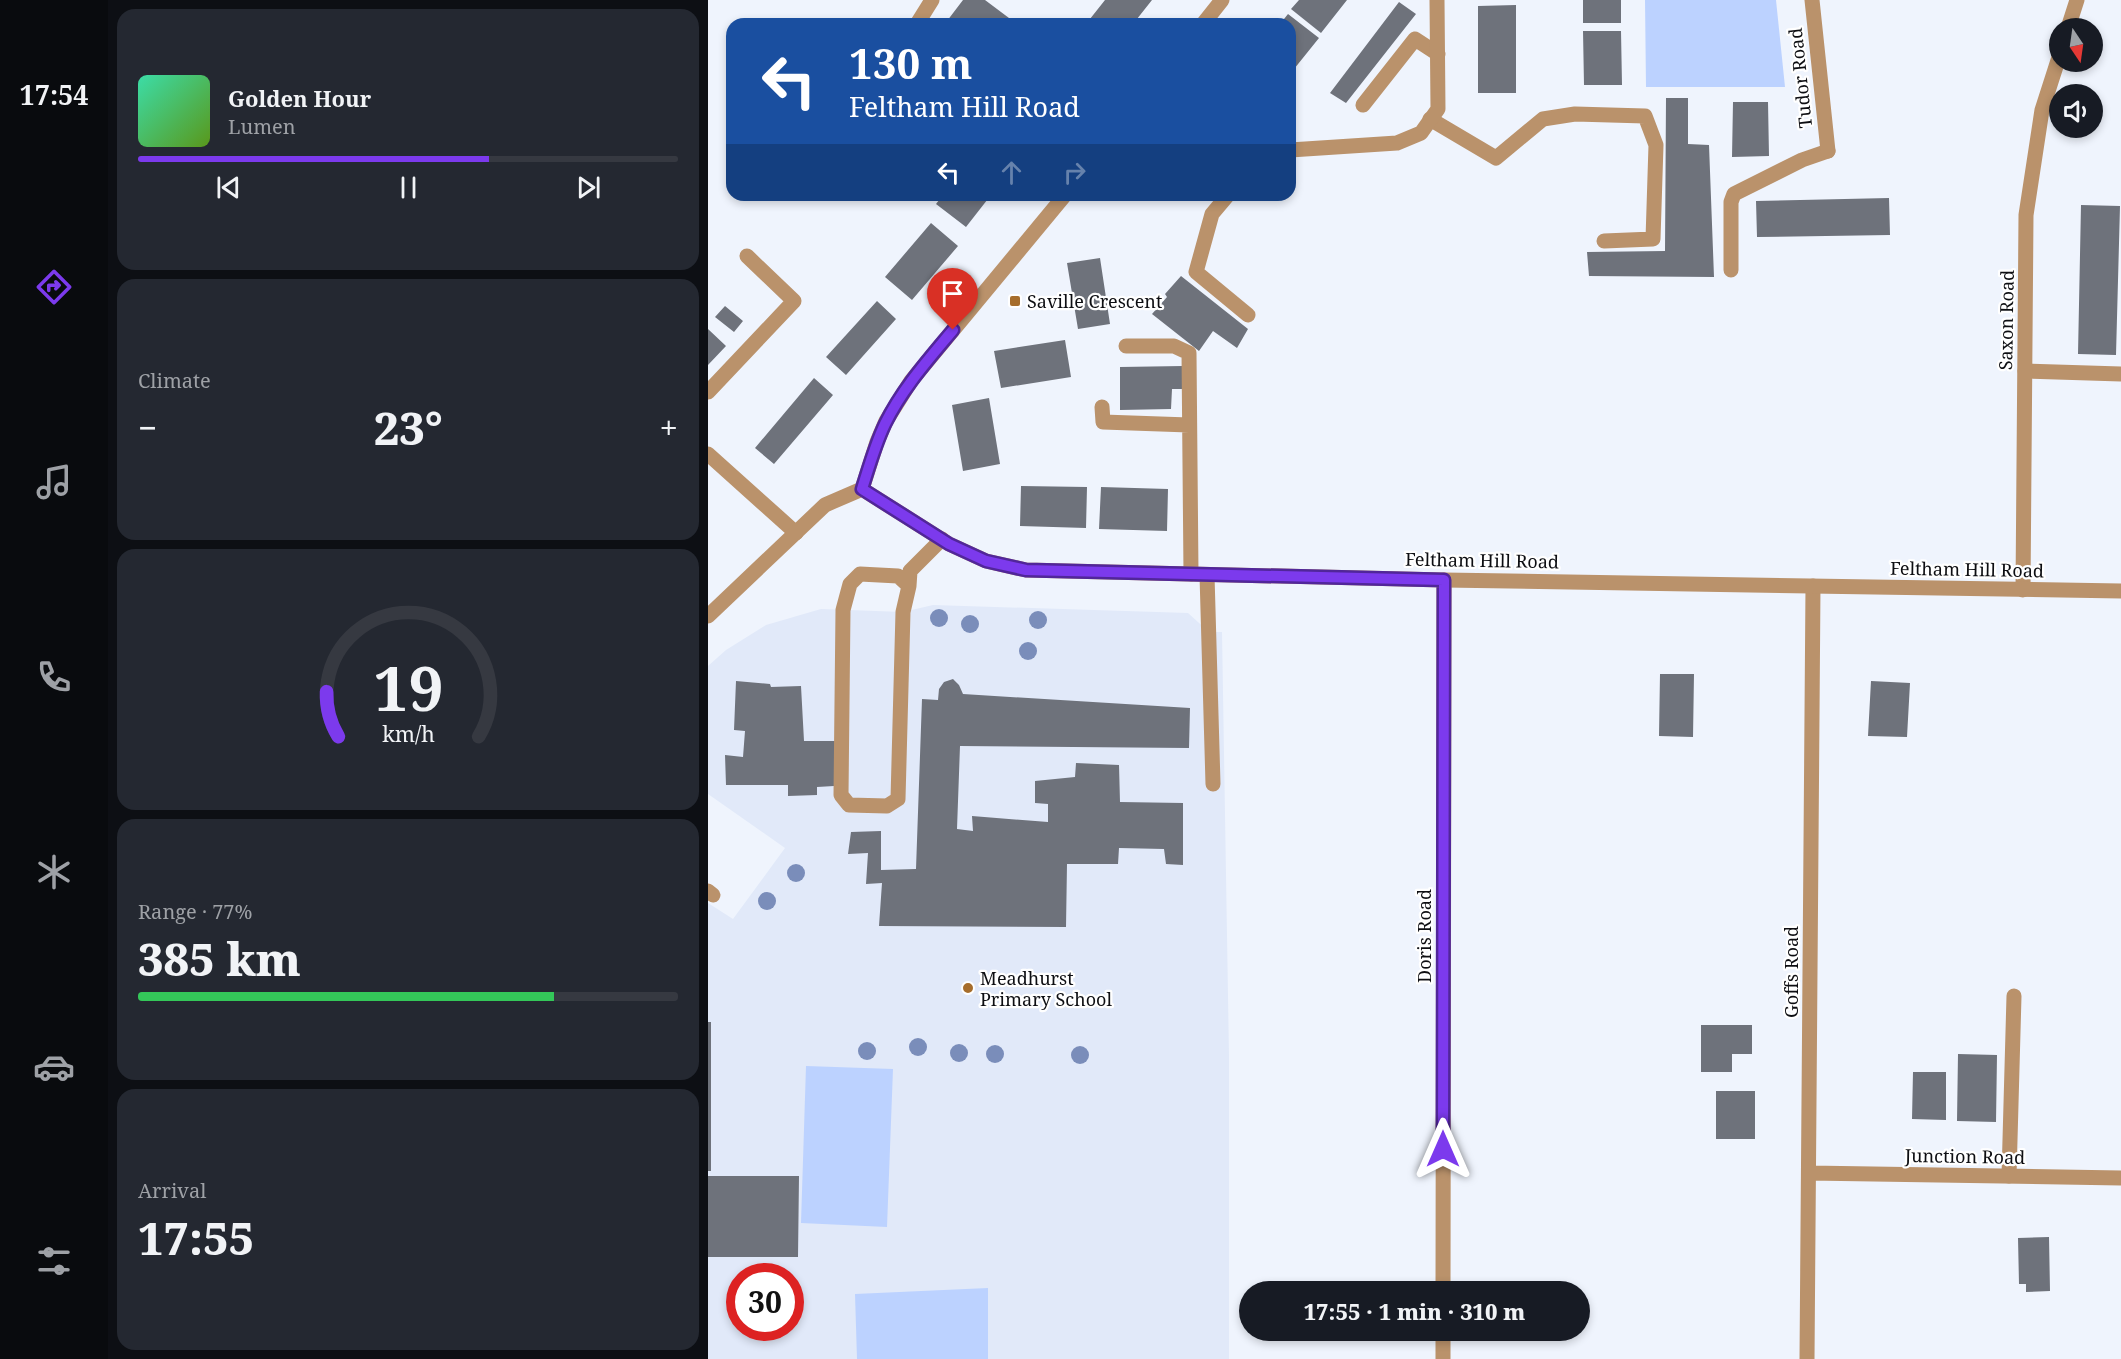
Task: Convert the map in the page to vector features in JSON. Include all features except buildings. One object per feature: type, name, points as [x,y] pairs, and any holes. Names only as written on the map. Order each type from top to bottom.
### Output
[{"type":"street","points":[[920,18],[932,0]]},
{"type":"street","points":[[1208,18],[1222,0]]},
{"type":"street","points":[[1296,150],[1397,142],[1420,133],[1438,109],[1437,0]]},
{"type":"street","name":"Tudor Road","points":[[1731,270],[1731,202],[1734,194],[1802,160],[1828,151],[1812,0]]},
{"type":"street","points":[[2071,18],[2077,0]]},
{"type":"street","points":[[1363,105],[1415,39],[1438,54]]},
{"type":"street","name":"Saxon Road","points":[[2023,590],[2026,215],[2042,110],[2054,72]]},
{"type":"street","points":[[1430,119],[1496,159],[1544,119],[1575,114],[1645,116],[1656,145],[1653,239],[1604,241]]},
{"type":"street","points":[[708,616],[825,505],[862,489],[886,421],[911,381],[1060,201]]},
{"type":"street","points":[[1223,201],[1212,214],[1196,272],[1248,315]]},
{"type":"street","points":[[708,392],[794,301],[747,256]]},
{"type":"street","points":[[1126,346],[1174,346],[1189,353],[1191,574]]},
{"type":"street","points":[[2025,371],[2121,374]]},
{"type":"street","points":[[1102,407],[1103,422],[1189,425]]},
{"type":"street","points":[[708,454],[796,533]]},
{"type":"street","name":"Feltham Hill Road","points":[[862,489],[949,544],[986,561],[1026,570],[1444,580],[2121,591]]},
{"type":"street","points":[[909,586],[898,576],[860,574],[849,584],[843,610],[841,795],[849,805],[886,806],[898,799],[903,612],[909,586],[910,571],[942,539]]},
{"type":"street","points":[[1207,575],[1213,784]]},
{"type":"street","name":"Doris Road","points":[[1443,1281],[1444,580]]},
{"type":"street","name":"Goffs Road","points":[[1807,1359],[1813,586]]},
{"type":"street","points":[[2009,1176],[2014,996]]},
{"type":"street","name":"Junction Road","points":[[1809,1173],[2121,1178]]},
{"type":"street","points":[[1443,1341],[1443,1359]]},
{"type":"shaded area","points":[[1645,0],[1776,0],[1785,87],[1646,87]]},
{"type":"shaded area","name":"Meadhurst Primary School","points":[[933,605],[1188,613],[1209,632],[1222,632],[1229,1056],[1229,1359],[708,1359],[708,903],[733,919],[785,848],[708,794],[708,666],[726,650],[766,625],[821,609],[903,612]]},
{"type":"shaded area","points":[[806,1066],[893,1069],[887,1227],[801,1223]]},
{"type":"shaded area","points":[[988,1288],[988,1359],[857,1359],[855,1294]]},
{"type":"place","name":"Saville Crescent","points":[[1015,301]]},
{"type":"place","name":"Meadhurst Primary School","points":[[968,988]]},
{"type":"route","points":[[953,330],[911,381],[886,421],[862,489],[949,544],[986,561],[1026,570],[1444,580],[1443,1149]]}]
